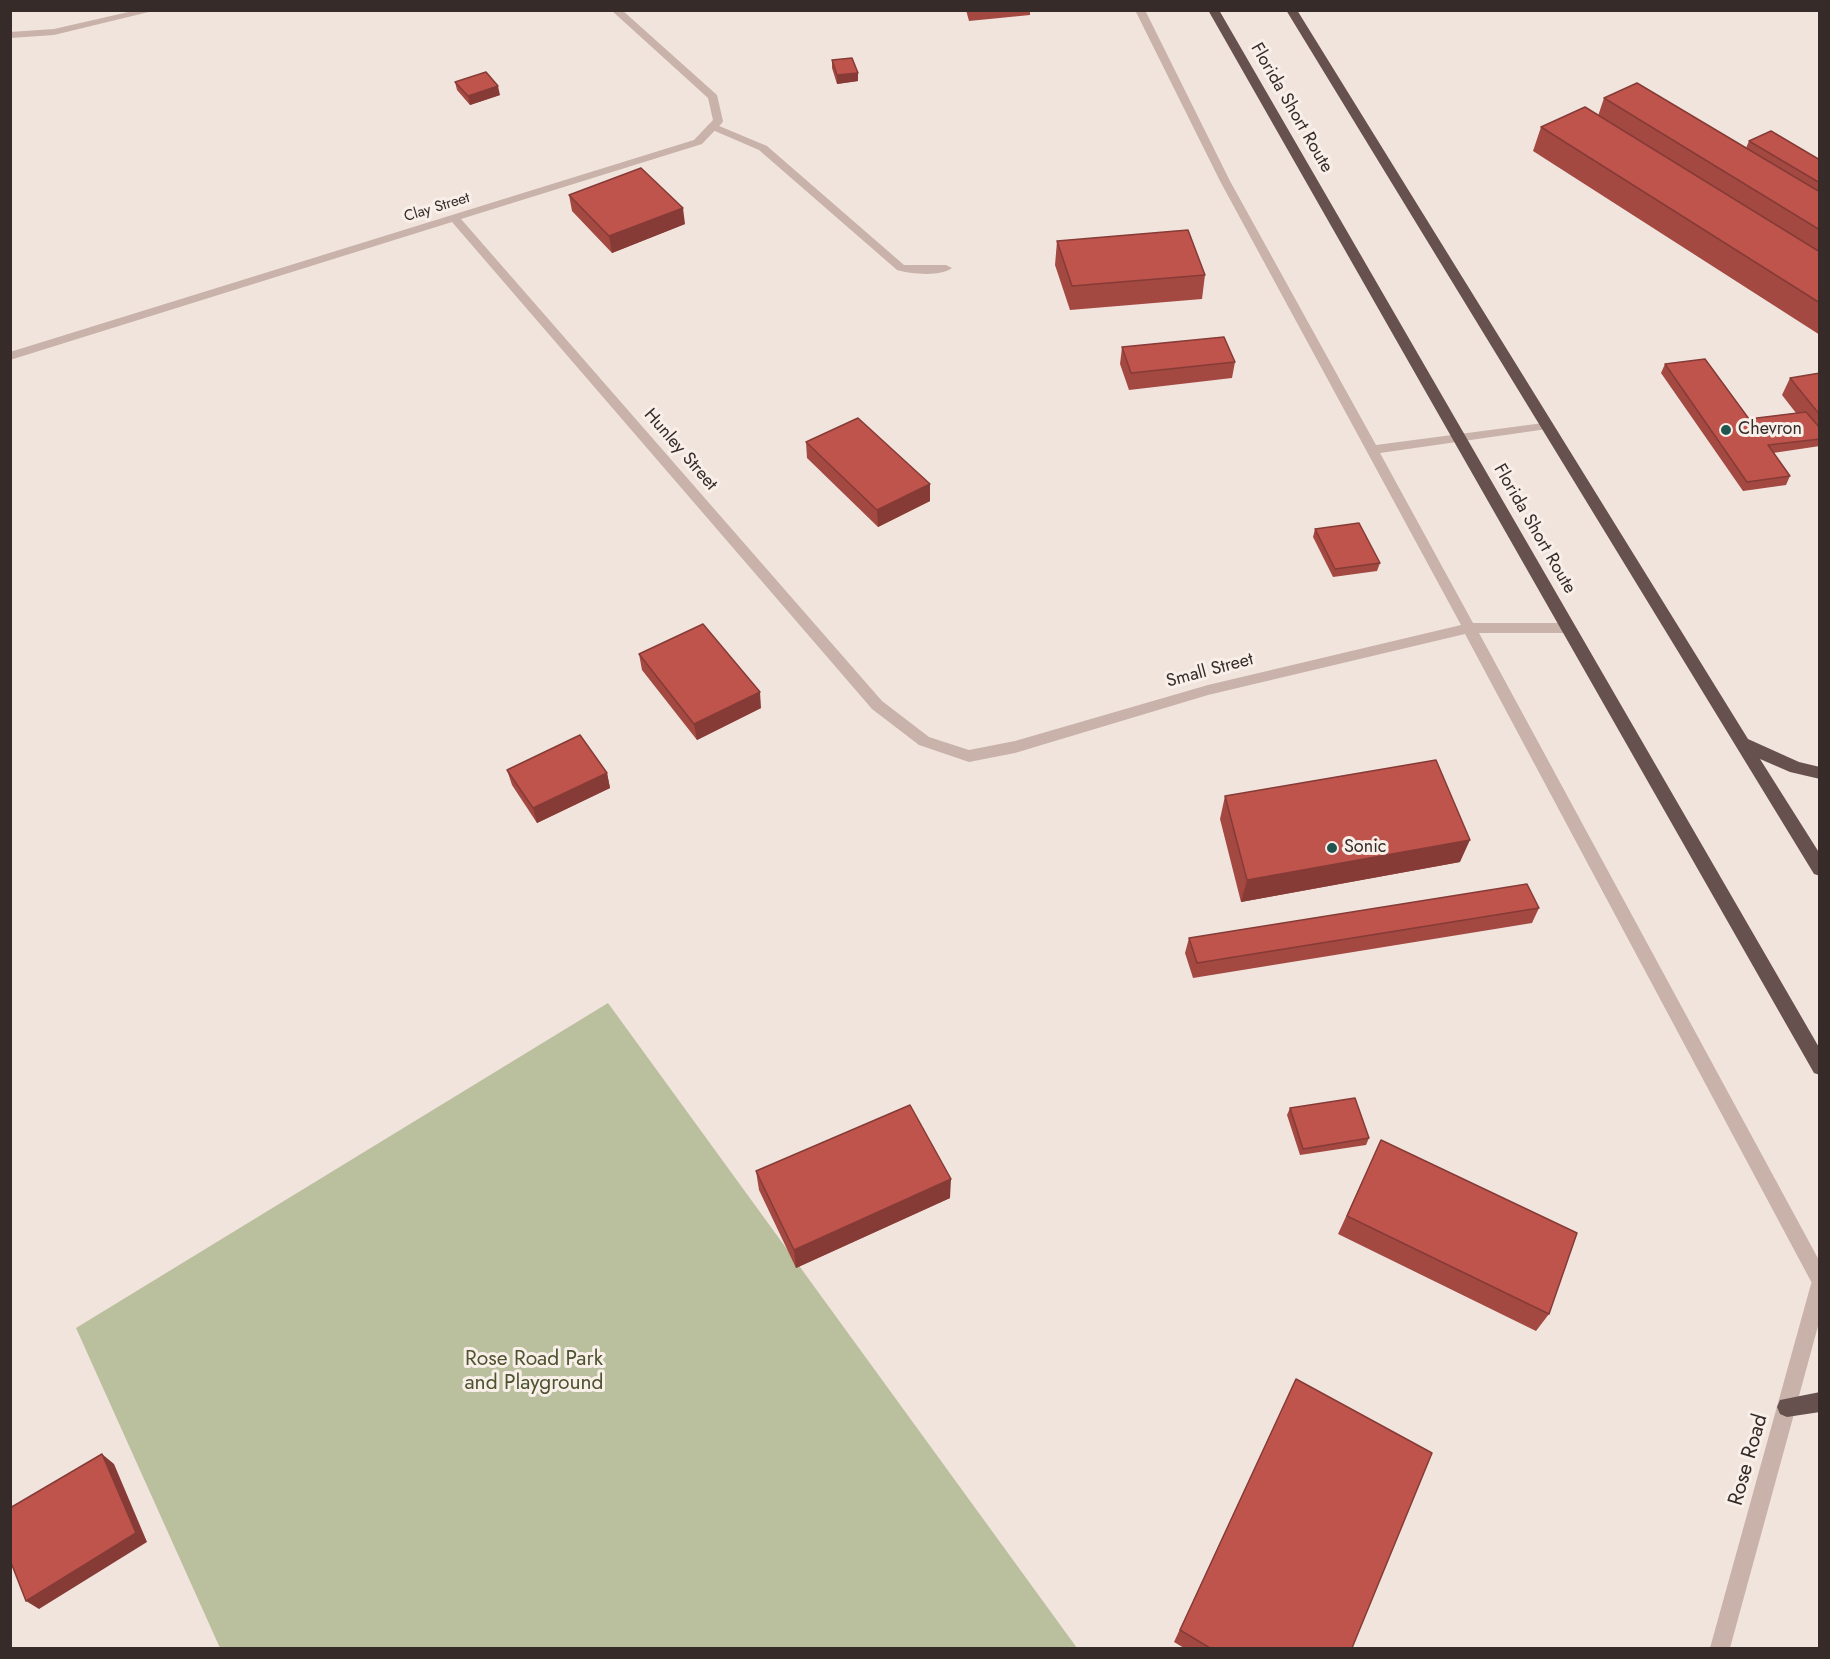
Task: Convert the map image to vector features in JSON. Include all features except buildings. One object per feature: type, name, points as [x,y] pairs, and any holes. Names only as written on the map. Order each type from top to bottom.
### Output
[{"type":"highway","name":"Florida Short Route","points":[[1213,10],[1820,1067]]},
{"type":"highway","points":[[1291,10],[1820,869]]},
{"type":"highway","points":[[1742,743],[1796,768],[1820,773]]},
{"type":"highway","points":[[1787,1407],[1820,1402]]},
{"type":"street","points":[[10,35],[54,32],[152,10]]},
{"type":"street","points":[[616,10],[713,97],[718,121],[712,126],[763,148],[901,268],[916,270],[946,268]]},
{"type":"street","points":[[1140,10],[1225,181],[1469,628],[1820,1283]]},
{"type":"street","name":"Clay Street","points":[[10,356],[698,142],[712,126]]},
{"type":"street","name":"Hunley Street","points":[[454,218],[878,705]]},
{"type":"street","points":[[1372,450],[1547,425]]},
{"type":"street","name":"Small Street","points":[[878,705],[924,741],[969,756],[1015,747],[1208,690],[1469,628],[1568,628]]},
{"type":"street","name":"Rose Road","points":[[1720,1648],[1820,1283]]},
{"type":"green space","name":"Rose Road Park and Playground","points":[[608,1003],[1077,1648],[220,1648],[76,1328]]},
{"type":"place","name":"Chevron","points":[[1726,430]]},
{"type":"place","name":"Sonic","points":[[1332,848]]}]
